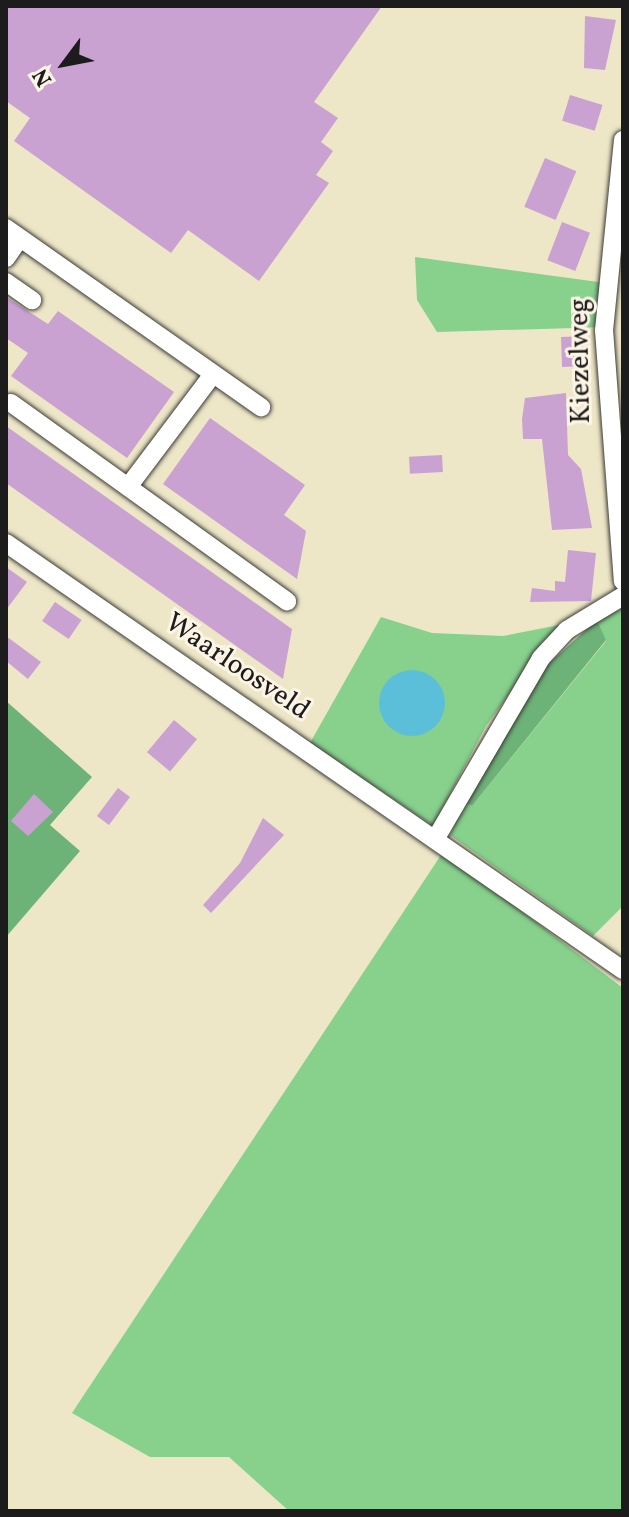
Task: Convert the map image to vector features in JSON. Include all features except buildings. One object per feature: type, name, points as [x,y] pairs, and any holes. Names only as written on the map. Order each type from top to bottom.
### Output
[{"type":"street","name":"Kiezelweg","points":[[623,140],[604,330],[623,581]]},
{"type":"street","points":[[6,258],[13,233],[261,407]]},
{"type":"street","points":[[6,282],[32,300]]},
{"type":"street","points":[[128,487],[213,374]]},
{"type":"street","points":[[11,403],[287,601]]},
{"type":"street","name":"Waarloosveld","points":[[6,543],[623,970]]},
{"type":"street","points":[[436,838],[541,658],[567,630],[623,596]]},
{"type":"green space","points":[[415,257],[606,283],[607,327],[437,332],[417,300]]},
{"type":"green space","points":[[623,608],[623,906],[593,936],[450,835],[464,802],[472,806],[606,641],[597,620]]},
{"type":"green space","points":[[381,617],[432,633],[503,636],[559,625],[486,726],[433,826],[310,743]]},
{"type":"green space","points":[[597,620],[606,640],[472,806],[464,802],[545,667]]},
{"type":"green space","points":[[6,701],[92,777],[50,825],[80,851],[6,937]]},
{"type":"green space","points":[[443,852],[623,988],[623,1511],[289,1511],[229,1457],[150,1457],[72,1413]]},
{"type":"water","points":[[418,670],[436,679],[443,690],[443,716],[436,727],[425,734],[406,736],[388,727],[381,716],[379,697],[388,679],[399,672]]}]
